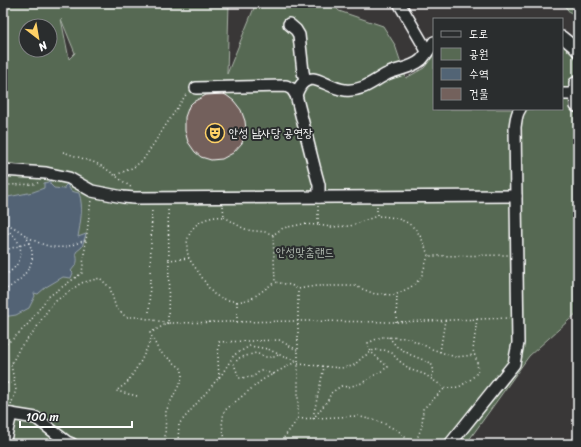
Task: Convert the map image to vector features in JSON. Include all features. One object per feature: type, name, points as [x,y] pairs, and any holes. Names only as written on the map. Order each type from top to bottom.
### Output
[{"type":"street","points":[[399,3],[427,52]]},
{"type":"street","points":[[289,24],[299,35],[305,81]]},
{"type":"street","points":[[563,38],[578,51]]},
{"type":"street","points":[[296,95],[300,86],[305,81],[313,79],[345,90],[358,89],[370,85],[388,74],[407,68],[421,60],[433,43]]},
{"type":"street","points":[[196,88],[286,86],[292,89],[296,95],[319,185],[319,197]]},
{"type":"street","points":[[563,94],[576,90],[576,106]]},
{"type":"street","points":[[450,444],[514,364],[518,343],[515,127],[520,110]]},
{"type":"street","points":[[3,170],[49,174],[69,178],[92,191],[123,198],[516,196]]},
{"type":"street","points":[[4,444],[7,414],[36,418],[67,442],[72,444]]},
{"type":"path","points":[[115,175],[134,167],[143,160],[186,94],[190,89],[196,88]]},
{"type":"path","points":[[63,152],[96,163],[132,188]]},
{"type":"path","points":[[3,190],[10,185],[36,184],[49,174]]},
{"type":"path","points":[[3,346],[14,338],[29,323],[48,297],[82,273],[92,191]]},
{"type":"path","points":[[318,225],[319,197]]},
{"type":"path","points":[[377,197],[377,216]]},
{"type":"path","points":[[149,312],[152,198]]},
{"type":"path","points":[[168,198],[168,323]]},
{"type":"path","points":[[223,198],[224,217]]},
{"type":"path","points":[[377,216],[389,216],[402,220],[412,226],[420,235],[426,247],[428,256],[421,278],[411,287],[395,295],[375,294],[355,286],[316,286],[298,289],[291,285],[275,282],[251,299],[237,302],[225,300],[214,294],[189,258],[186,245],[188,234],[195,226],[206,219],[220,217],[232,220],[248,230],[268,232],[273,235],[283,228],[303,224],[331,227],[350,226],[377,216]]},
{"type":"path","points":[[3,224],[8,225],[44,245],[54,247],[65,247],[86,240]]},
{"type":"path","points":[[3,228],[15,236],[20,244],[18,263],[10,273],[3,276]]},
{"type":"path","points":[[3,240],[10,232]]},
{"type":"path","points":[[273,235],[275,282]]},
{"type":"path","points":[[3,290],[19,281],[32,260],[32,248],[27,236]]},
{"type":"path","points":[[5,250],[30,243]]},
{"type":"path","points":[[3,246],[5,250],[5,259],[3,261]]},
{"type":"path","points":[[428,256],[517,255]]},
{"type":"path","points":[[169,260],[189,258]]},
{"type":"path","points":[[7,414],[16,390],[11,366],[20,346],[34,332],[53,303],[81,283],[100,278],[110,288],[116,308],[126,317],[138,317],[168,323],[298,321],[396,322],[517,318]]},
{"type":"path","points":[[279,444],[298,419],[298,289]]},
{"type":"path","points":[[396,322],[397,294]]},
{"type":"path","points":[[237,302],[237,322]]},
{"type":"path","points":[[415,444],[422,426],[423,409],[445,388],[459,387],[470,380],[478,372],[473,350],[477,319]]},
{"type":"path","points":[[440,352],[445,320]]},
{"type":"path","points":[[168,323],[150,333],[159,350],[182,370],[182,379],[166,411],[165,437],[168,444]]},
{"type":"path","points":[[137,396],[116,391],[126,383],[141,361],[152,337]]},
{"type":"path","points":[[313,419],[328,400],[331,393],[341,386],[348,387],[362,382],[388,367],[371,352],[368,344],[381,337],[408,338],[455,357],[475,355]]},
{"type":"path","points":[[389,337],[396,346],[411,355],[431,363],[434,371],[431,378]]},
{"type":"path","points":[[219,378],[219,342],[279,340],[298,350]]},
{"type":"path","points":[[182,444],[178,441],[179,424],[219,378],[234,354],[250,346],[268,349],[284,357],[298,361]]},
{"type":"path","points":[[298,364],[341,368],[353,366],[374,350],[384,350],[392,354],[412,370],[424,374],[445,388]]},
{"type":"path","points":[[273,374],[261,370],[253,377],[239,378],[234,364],[239,358],[256,353],[265,357],[275,357],[279,354]]},
{"type":"path","points":[[226,444],[222,425],[224,411],[262,380],[298,361]]},
{"type":"path","points":[[313,419],[324,367]]},
{"type":"path","points":[[3,384],[14,382]]},
{"type":"path","points":[[298,419],[357,416],[381,422],[400,432],[412,444]]},
{"type":"green space","name":"안성맞춤랜드","points":[[3,3],[229,3],[227,74],[256,3],[332,3],[339,11],[383,26],[395,45],[406,78],[424,68],[433,56],[433,110],[563,110],[563,45],[565,46],[578,62],[578,312],[529,356],[466,444],[3,444]],"holes":[[[61,19],[75,53],[69,59]]]},
{"type":"green space","points":[[562,3],[578,3],[578,22]]},
{"type":"water","points":[[50,180],[50,184],[54,188],[64,189],[67,184],[71,191],[79,193],[81,221],[78,237],[86,234],[82,247],[76,252],[77,262],[71,271],[73,273],[71,278],[63,277],[46,287],[38,294],[34,293],[35,296],[29,308],[16,315],[3,317],[3,198],[33,192],[44,188],[44,183]]},
{"type":"building","points":[[223,94],[234,101],[241,110],[245,121],[246,130],[242,143],[233,153],[222,159],[211,160],[201,157],[195,152],[188,142],[185,131],[185,117],[189,106],[193,102],[206,95]]},
{"type":"place","name":"안성 남사당 공연장","points":[[215,133]]}]
